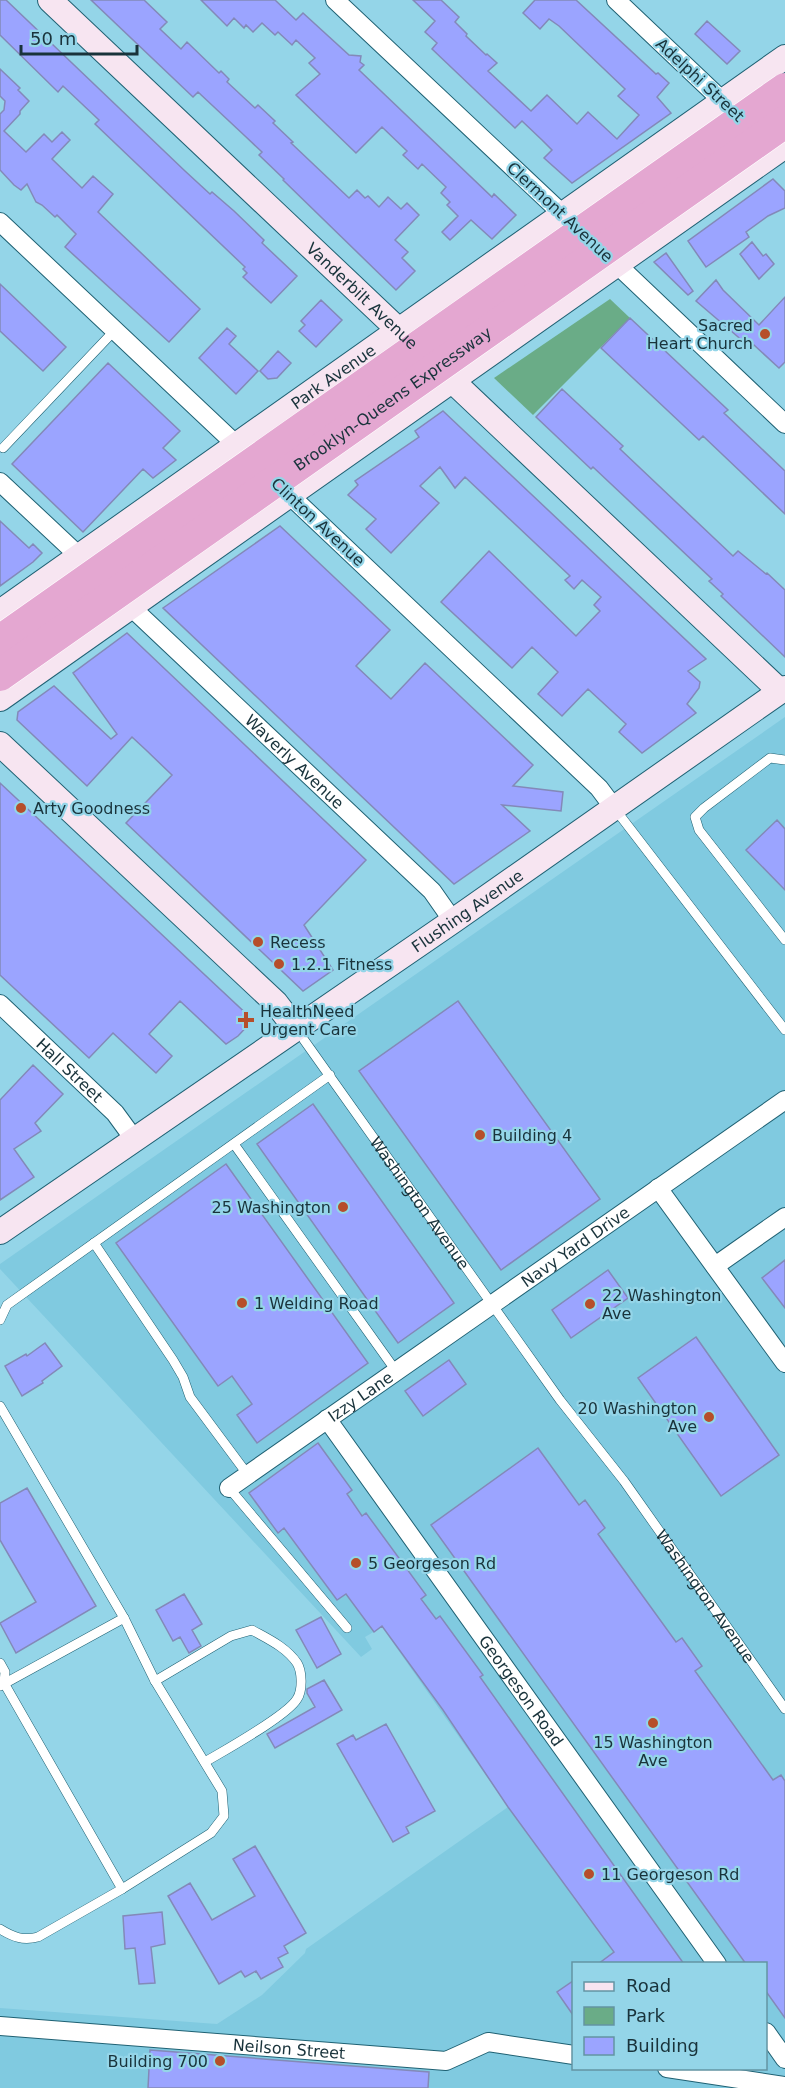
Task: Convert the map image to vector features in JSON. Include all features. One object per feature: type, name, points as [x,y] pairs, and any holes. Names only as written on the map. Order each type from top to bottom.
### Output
[{"type":"highway","name":"Brooklyn-Queens Expressway","points":[[0,641],[785,89]]},
{"type":"highway","name":"Brooklyn-Queens Expressway","points":[[0,675],[785,122]]},
{"type":"main road","name":"Vanderbilt Avenue","points":[[50,0],[782,690]]},
{"type":"main road","name":"Park Avenue","points":[[0,612],[785,57]]},
{"type":"main road","points":[[0,699],[616,264],[782,152]]},
{"type":"main road","name":"Flushing Avenue","points":[[0,1232],[134,1139],[299,1034],[453,921],[782,690]]},
{"type":"main road","name":"Washington Avenue","points":[[0,744],[276,1003],[299,1034]]},
{"type":"street","name":"Clermont Avenue","points":[[336,0],[785,424]]},
{"type":"street","name":"Adelphi Street","points":[[616,0],[723,101],[782,152]]},
{"type":"street","name":"Clinton Avenue","points":[[0,222],[599,788],[614,808]]},
{"type":"street","points":[[0,482],[79,556]]},
{"type":"street","name":"Waverly Avenue","points":[[130,607],[432,891],[453,921]]},
{"type":"street","name":"Hall Street","points":[[0,1004],[115,1113],[134,1139]]},
{"type":"street","name":"Navy Yard Drive","points":[[491,1305],[785,1100]]},
{"type":"street","points":[[658,1188],[785,1363]]},
{"type":"street","points":[[715,1266],[785,1217]]},
{"type":"street","name":"Izzy Lane","points":[[229,1488],[491,1305]]},
{"type":"street","name":"Georgeson Road","points":[[327,1419],[716,1962]]},
{"type":"street","name":"Neilson Street","points":[[0,2026],[446,2061],[488,2042],[572,2055]]},
{"type":"street","points":[[767,2035],[785,2059]]},
{"type":"street","points":[[680,2070],[785,2086]]},
{"type":"lane","points":[[3,448],[115,330]]},
{"type":"lane","points":[[785,760],[770,758],[695,817],[699,830],[785,940]]},
{"type":"lane","name":"Clinton Avenue","points":[[614,808],[785,1030]]},
{"type":"lane","name":"Washington Avenue","points":[[299,1034],[560,1400],[624,1481],[785,1709]]},
{"type":"lane","points":[[0,1320],[7,1305],[330,1075]]},
{"type":"lane","points":[[234,1144],[396,1371]]},
{"type":"lane","points":[[94,1243],[173,1360],[183,1377],[190,1397],[248,1475]]},
{"type":"lane","points":[[0,1406],[124,1618],[155,1681],[222,1791],[224,1816],[211,1833],[122,1889],[38,1937],[17,1938],[0,1929]]},
{"type":"lane","points":[[229,1488],[348,1628]]},
{"type":"lane","points":[[2,1685],[124,1618]]},
{"type":"lane","points":[[155,1681],[231,1636],[252,1630],[277,1644],[290,1654],[298,1665],[301,1681],[298,1698],[286,1712],[205,1762]]},
{"type":"lane","points":[[0,1663],[5,1672],[2,1685],[122,1889]]},
{"type":"shaded area","points":[[785,717],[785,2088],[0,2088],[0,2008],[217,2024],[262,1995],[305,1953],[306,1949],[508,1807],[382,1627],[365,1637],[372,1649],[361,1657],[0,1269],[0,1264]]},
{"type":"green space","points":[[610,299],[630,318],[533,415],[494,378]]},
{"type":"building","points":[[0,0],[6,0],[185,171],[210,194],[212,192],[234,211],[264,240],[262,243],[297,276],[271,303],[243,277],[247,273],[243,269],[245,267],[95,124],[99,120],[63,86],[58,92],[0,35]]},
{"type":"building","points":[[91,0],[144,0],[167,22],[160,29],[181,49],[187,42],[219,73],[221,71],[229,79],[227,82],[255,108],[258,105],[275,121],[273,123],[293,142],[291,143],[349,198],[357,190],[365,198],[368,196],[379,207],[388,197],[401,209],[407,203],[419,215],[395,240],[408,252],[402,258],[415,271],[396,290],[283,180],[259,155],[262,152],[198,92],[193,97]]},
{"type":"building","points":[[201,0],[275,0],[296,20],[303,13],[349,55],[361,56],[360,62],[364,65],[359,70],[492,197],[494,194],[516,215],[492,239],[471,220],[450,240],[442,232],[458,216],[447,205],[450,202],[441,193],[446,187],[422,164],[418,169],[403,155],[407,151],[382,127],[356,153],[296,95],[320,74],[309,63],[315,58],[296,40],[292,45],[278,32],[275,35],[262,23],[253,32],[246,25],[244,28],[234,18],[227,26]]},
{"type":"building","points":[[413,0],[441,0],[459,17],[455,22],[467,34],[466,36],[497,63],[488,71],[531,111],[547,95],[577,124],[588,112],[617,139],[639,115],[618,96],[625,89],[559,26],[549,19],[540,29],[523,13],[535,0],[576,0],[656,74],[658,73],[669,83],[657,97],[671,113],[572,183],[544,158],[552,150],[542,140],[522,121],[515,128],[432,49],[437,43],[425,32],[435,21]]},
{"type":"building","points":[[707,21],[740,51],[727,64],[695,34]]},
{"type":"building","points":[[0,69],[20,88],[18,90],[29,101],[4,131],[26,152],[44,134],[52,142],[62,132],[70,140],[52,159],[82,188],[93,176],[113,194],[98,212],[200,309],[169,342],[65,247],[76,234],[57,215],[55,217],[36,202],[27,184],[21,190],[0,170],[0,114],[4,110],[5,101],[0,96]]},
{"type":"building","points":[[773,179],[785,191],[785,208],[768,216],[746,232],[749,237],[706,267],[688,241]]},
{"type":"building","points":[[752,242],[763,256],[766,254],[774,264],[759,279],[740,254]]},
{"type":"building","points":[[666,253],[693,291],[688,295],[654,262]]},
{"type":"building","points":[[716,280],[723,290],[759,325],[785,297],[785,362],[779,368],[754,345],[751,348],[696,301]]},
{"type":"building","points":[[0,284],[66,347],[43,371],[0,331]]},
{"type":"building","points":[[321,300],[342,320],[316,347],[299,331],[305,325],[301,321]]},
{"type":"building","points":[[630,318],[728,410],[724,413],[785,471],[785,514],[703,436],[699,440],[601,348]]},
{"type":"building","points":[[227,328],[236,336],[229,344],[258,371],[236,394],[199,358]]},
{"type":"building","points":[[278,351],[291,363],[277,378],[268,379],[260,371]]},
{"type":"building","points":[[108,363],[180,431],[163,448],[176,460],[153,478],[143,469],[83,532],[12,464]]},
{"type":"building","points":[[562,389],[623,446],[620,449],[733,556],[738,551],[785,590],[785,657],[721,596],[723,594],[709,581],[712,579],[593,467],[591,469],[536,417]]},
{"type":"building","points":[[443,411],[706,659],[688,671],[700,682],[699,688],[687,704],[696,713],[642,753],[619,732],[626,724],[588,689],[562,716],[538,694],[558,672],[532,647],[512,668],[441,602],[489,551],[576,636],[600,611],[594,605],[601,597],[582,580],[574,589],[565,580],[570,576],[465,477],[455,488],[440,467],[420,486],[439,503],[391,553],[366,529],[376,519],[348,495],[358,485],[355,481],[419,437],[415,431]]},
{"type":"building","points":[[0,521],[29,548],[33,544],[42,553],[0,586]]},
{"type":"building","points":[[280,526],[390,630],[356,666],[391,699],[425,663],[533,765],[513,786],[563,792],[561,811],[502,805],[530,831],[454,884],[163,608]]},
{"type":"building","points":[[127,633],[366,860],[304,925],[333,970],[303,991],[126,823],[172,775],[146,750],[132,737],[87,786],[17,720],[18,712],[54,686],[111,739],[117,734],[73,673]]},
{"type":"building","points":[[0,783],[253,1020],[238,1036],[226,1044],[180,1001],[149,1034],[172,1056],[156,1073],[113,1033],[89,1058],[0,975]]},
{"type":"building","points":[[777,820],[785,829],[785,890],[746,850]]},
{"type":"building","name":"Building 4","points":[[458,1001],[600,1199],[501,1270],[359,1071]]},
{"type":"building","points":[[33,1065],[63,1094],[35,1123],[41,1131],[14,1149],[34,1177],[0,1200],[0,1100]]},
{"type":"building","name":"25 Washington","points":[[313,1104],[454,1303],[398,1343],[257,1144]]},
{"type":"building","name":"1 Welding Road","points":[[226,1164],[368,1363],[257,1443],[237,1415],[252,1404],[232,1376],[218,1386],[116,1243]]},
{"type":"building","points":[[785,1260],[785,1308],[762,1278]]},
{"type":"building","name":"22 Washington Ave","points":[[608,1270],[628,1298],[571,1338],[552,1310]]},
{"type":"building","name":"20 Washington Ave","points":[[696,1337],[779,1455],[721,1496],[638,1378]]},
{"type":"building","points":[[45,1343],[62,1366],[42,1381],[43,1383],[22,1396],[5,1366],[26,1354],[27,1356]]},
{"type":"building","points":[[449,1360],[466,1384],[423,1416],[405,1391]]},
{"type":"building","points":[[318,1443],[352,1490],[347,1494],[362,1516],[366,1513],[426,1595],[421,1599],[436,1619],[440,1616],[483,1675],[480,1677],[683,1962],[601,1962],[614,1952],[508,1807],[443,1710],[382,1626],[374,1632],[346,1594],[337,1600],[284,1528],[278,1533],[249,1493]]},
{"type":"building","name":"15 Washington Ave","points":[[538,1448],[579,1505],[585,1500],[605,1528],[598,1534],[676,1642],[682,1638],[702,1666],[695,1671],[773,1780],[781,1775],[785,1781],[785,2018],[767,1993],[767,1962],[745,1962],[431,1525]]},
{"type":"building","points":[[27,1488],[96,1606],[16,1653],[0,1623],[36,1602],[0,1540],[0,1503]]},
{"type":"building","points":[[184,1594],[202,1624],[192,1630],[201,1646],[189,1653],[180,1637],[173,1641],[156,1610]]},
{"type":"building","points":[[321,1617],[341,1654],[317,1668],[296,1630]]},
{"type":"building","points":[[324,1680],[342,1710],[275,1748],[267,1734],[315,1707],[307,1689]]},
{"type":"building","points":[[386,1724],[435,1811],[406,1827],[409,1833],[393,1842],[337,1744],[353,1735],[356,1740]]},
{"type":"building","points":[[255,1846],[306,1933],[284,1946],[288,1953],[278,1958],[283,1967],[261,1979],[256,1971],[245,1977],[241,1971],[219,1984],[168,1896],[190,1883],[212,1920],[255,1896],[233,1859]]},
{"type":"building","points":[[162,1912],[165,1944],[151,1947],[155,1983],[139,1984],[135,1948],[125,1949],[123,1916]]},
{"type":"building","points":[[572,1982],[572,2014],[557,1992]]},
{"type":"building","name":"Building 700","points":[[150,2050],[429,2072],[428,2088],[148,2088]]},
{"type":"place","name":"Sacred Heart Church","points":[[765,334]]},
{"type":"place","name":"Arty Goodness","points":[[21,808]]},
{"type":"place","name":"Recess","points":[[258,942]]},
{"type":"place","name":"1.2.1 Fitness","points":[[279,964]]},
{"type":"place","name":"HealthNeed Urgent Care","points":[[246,1020]]},
{"type":"place","name":"Building 4","points":[[480,1135]]},
{"type":"place","name":"25 Washington","points":[[343,1207]]},
{"type":"place","name":"1 Welding Road","points":[[242,1303]]},
{"type":"place","name":"22 Washington Ave","points":[[590,1304]]},
{"type":"place","name":"20 Washington Ave","points":[[709,1417]]},
{"type":"place","name":"5 Georgeson Rd","points":[[356,1563]]},
{"type":"place","name":"15 Washington Ave","points":[[653,1723]]},
{"type":"place","name":"11 Georgeson Rd","points":[[589,1874]]},
{"type":"place","name":"Building 700","points":[[220,2061]]}]
